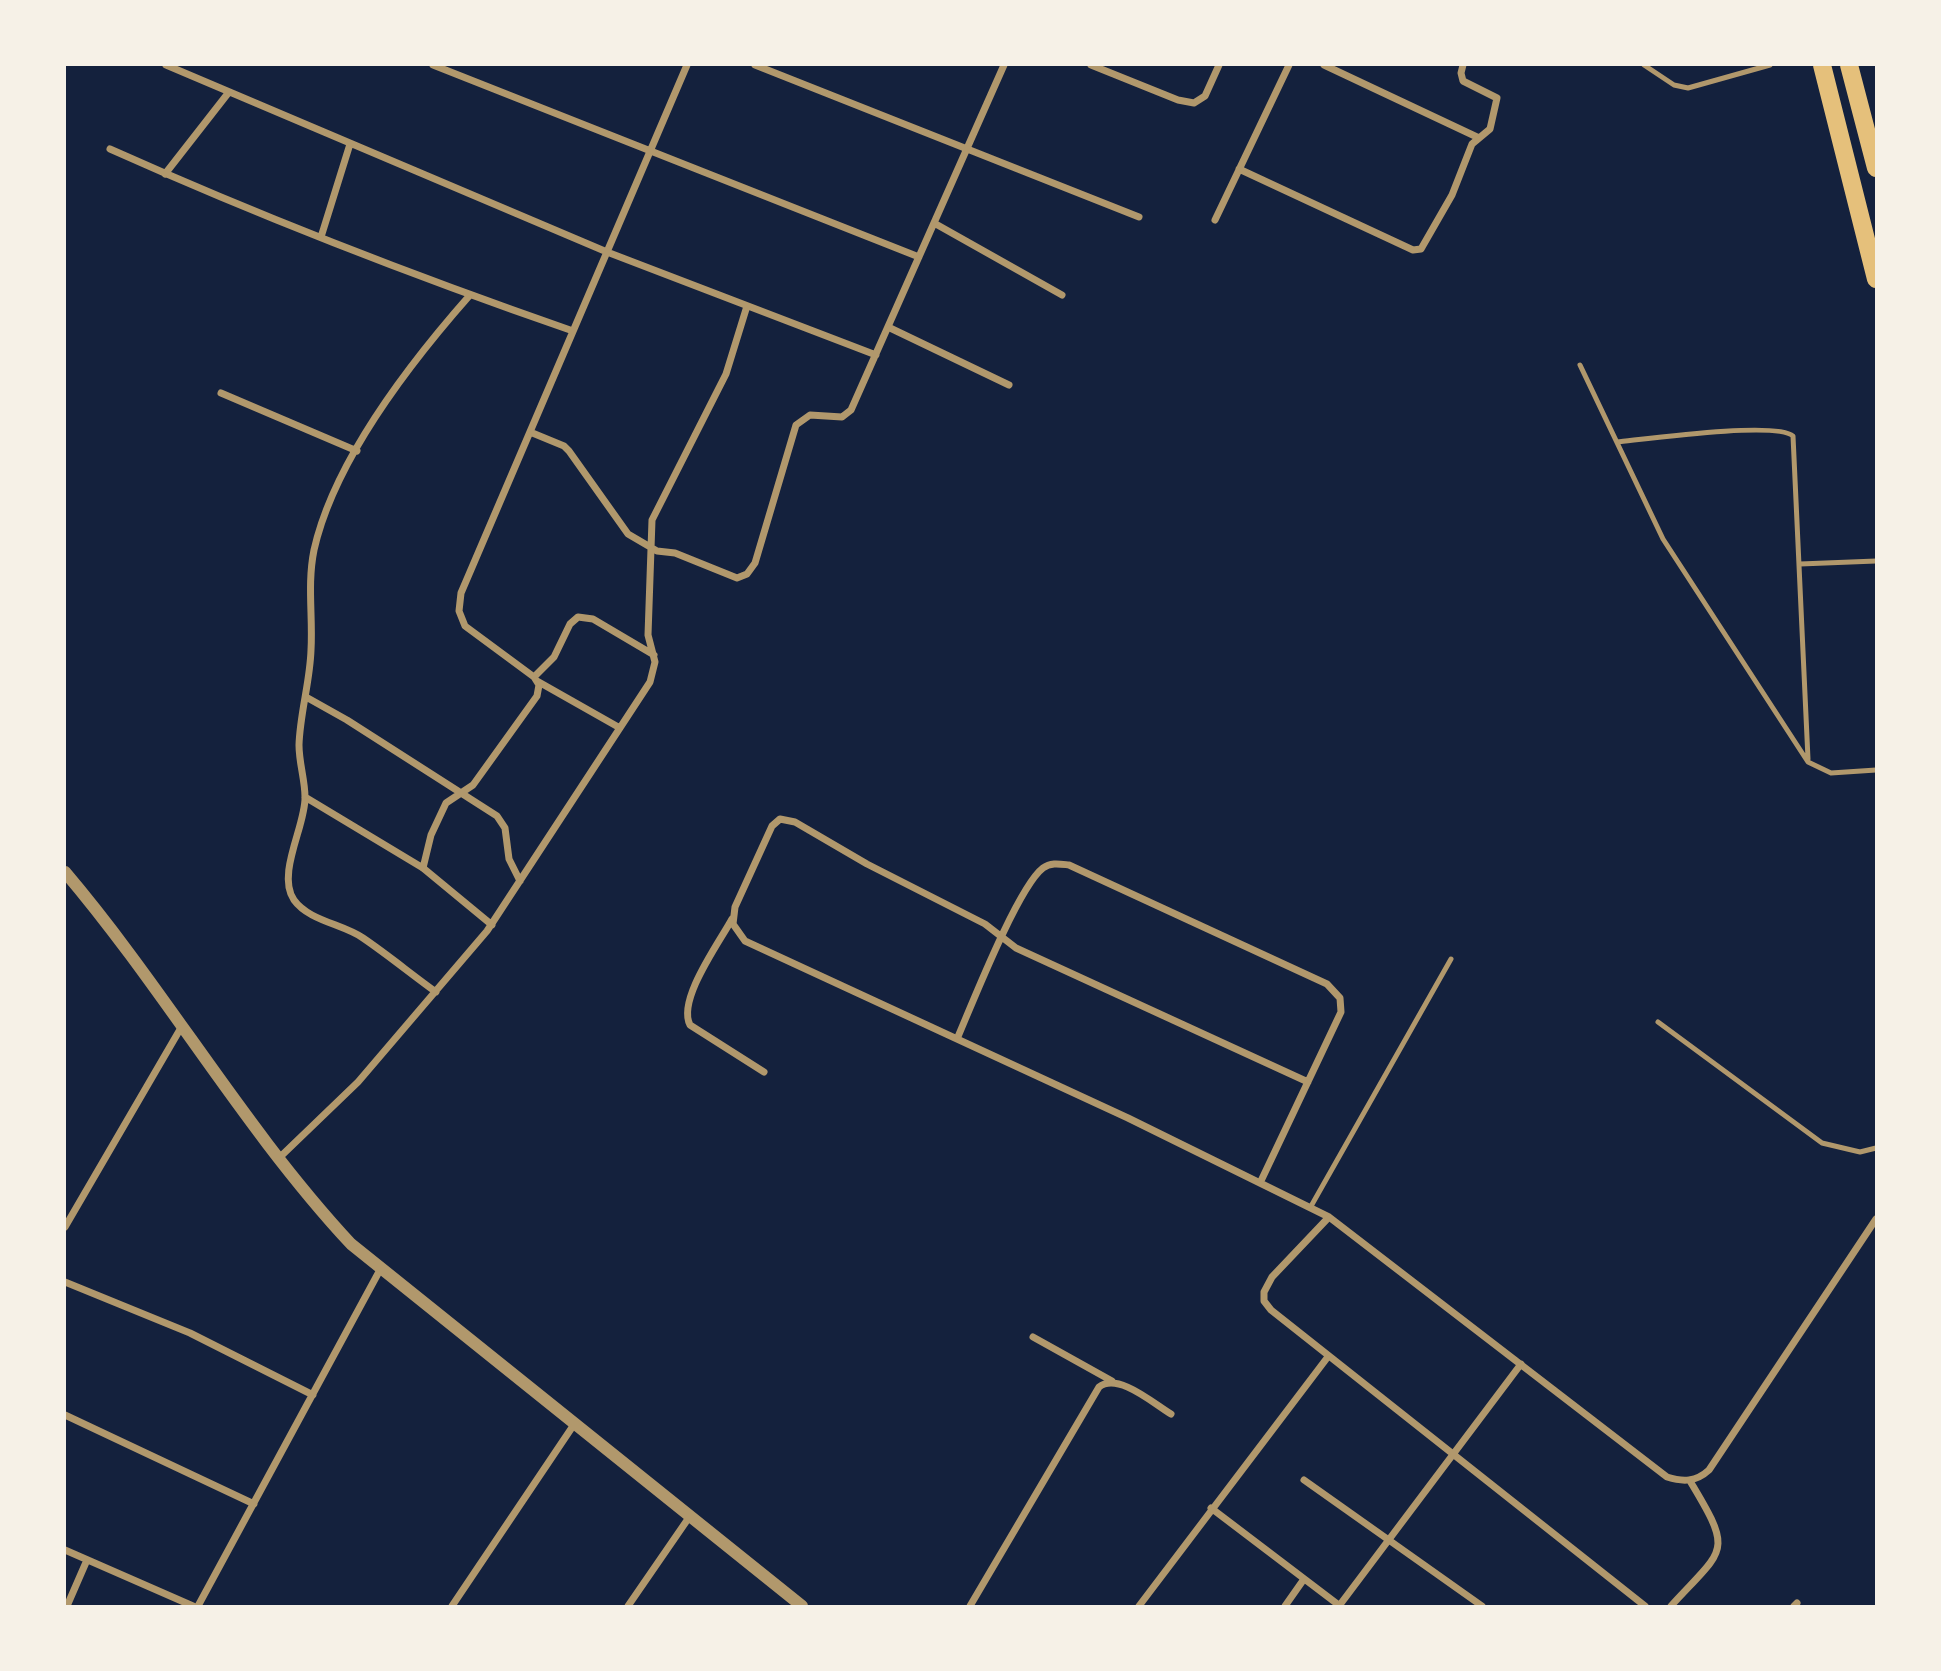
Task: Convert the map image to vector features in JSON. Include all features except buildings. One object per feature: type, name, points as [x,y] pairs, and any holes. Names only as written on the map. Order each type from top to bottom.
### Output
[{"type":"main road","points":[[1822,65],[1876,279]]},
{"type":"main road","points":[[1849,65],[1876,168]]},
{"type":"street","points":[[166,65],[607,252],[876,355]]},
{"type":"street","points":[[433,65],[919,257]]},
{"type":"street","points":[[620,727],[535,679],[465,626],[459,611],[461,593],[687,65]]},
{"type":"street","points":[[755,65],[968,147],[1139,217]]},
{"type":"street","points":[[530,432],[564,446],[621,528],[651,548],[675,553],[737,578],[747,574],[755,563],[796,425],[810,415],[847,415],[1004,65]]},
{"type":"street","points":[[1091,65],[1178,100],[1194,103],[1205,96],[1219,65]]},
{"type":"street","points":[[1215,220],[1289,65]]},
{"type":"street","points":[[1324,65],[1477,137]]},
{"type":"street","points":[[1239,169],[1417,250],[1424,247],[1452,195],[1477,137],[1490,129],[1498,103],[1495,94],[1463,80],[1463,65]]},
{"type":"street","points":[[165,174],[229,92]]},
{"type":"street","points":[[321,237],[350,145]]},
{"type":"street","points":[[110,149],[321,237],[470,295],[573,331]]},
{"type":"street","points":[[934,223],[1062,295]]},
{"type":"street","points":[[436,992],[362,937],[316,916],[294,900],[289,887],[290,866],[305,797],[299,743],[312,648],[308,593],[314,551],[326,512],[357,451],[430,341],[470,295]]},
{"type":"street","points":[[278,1159],[358,1082],[492,925],[653,675],[654,656],[648,635],[651,548],[656,509],[726,374],[747,306]]},
{"type":"street","points":[[888,327],[1009,385]]},
{"type":"street","points":[[221,393],[357,451]]},
{"type":"street","points":[[423,869],[438,816],[446,803],[473,785],[537,696],[535,679],[554,657],[569,624],[578,617],[593,619],[654,656]]},
{"type":"street","points":[[306,697],[347,720],[501,820],[509,859],[520,881]]},
{"type":"street","points":[[305,797],[423,869],[492,925]]},
{"type":"street","points":[[764,1072],[690,1025],[687,1018],[690,994],[734,917],[772,826],[775,822],[787,820],[1002,937],[1016,948],[1308,1082]]},
{"type":"street","points":[[957,1039],[1002,937],[1034,877],[1046,866],[1069,865],[1327,984],[1339,998],[1341,1012],[1260,1183]]},
{"type":"street","points":[[65,872],[104,918],[302,1192],[335,1227],[382,1268],[802,1606]]},
{"type":"street","points":[[734,917],[735,931],[745,941],[1128,1118],[1329,1217],[1667,1476],[1690,1481],[1709,1470],[1876,1219]]},
{"type":"street","points":[[65,1227],[182,1026]]},
{"type":"street","points":[[1329,1217],[1272,1277],[1264,1292],[1264,1301],[1270,1310],[1645,1606]]},
{"type":"street","points":[[65,1550],[195,1606],[254,1504],[382,1268]]},
{"type":"street","points":[[65,1282],[190,1332],[313,1395]]},
{"type":"street","points":[[1033,1337],[1171,1414]]},
{"type":"street","points":[[1139,1606],[1211,1508],[1328,1358]]},
{"type":"street","points":[[1211,1508],[1339,1606],[1521,1364]]},
{"type":"street","points":[[970,1606],[1093,1394],[1104,1383],[1116,1383]]},
{"type":"street","points":[[65,1415],[254,1504]]},
{"type":"street","points":[[452,1606],[575,1423]]},
{"type":"street","points":[[1304,1480],[1482,1606]]},
{"type":"street","points":[[1671,1606],[1711,1563],[1720,1546],[1718,1529],[1690,1481]]},
{"type":"street","points":[[628,1606],[690,1516]]},
{"type":"street","points":[[67,1606],[87,1560]]},
{"type":"street","points":[[1285,1606],[1304,1579]]},
{"type":"lane","points":[[1644,65],[1674,86],[1688,88],[1770,65]]},
{"type":"lane","points":[[1580,365],[1670,550],[1808,762],[1831,773],[1876,770]]},
{"type":"lane","points":[[1617,442],[1778,429],[1789,432],[1795,441],[1808,762]]},
{"type":"lane","points":[[1800,564],[1876,561]]},
{"type":"lane","points":[[1310,1208],[1451,959]]},
{"type":"lane","points":[[1658,1023],[1822,1143],[1844,1151],[1860,1152],[1876,1148]]}]
